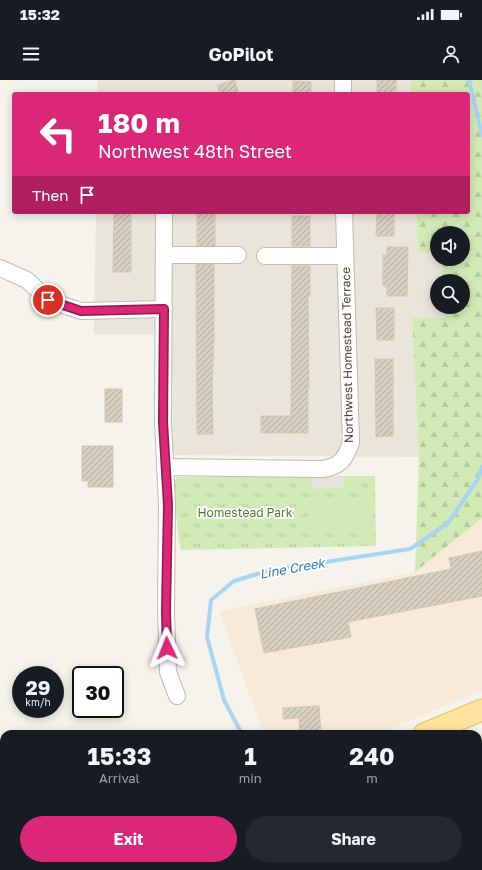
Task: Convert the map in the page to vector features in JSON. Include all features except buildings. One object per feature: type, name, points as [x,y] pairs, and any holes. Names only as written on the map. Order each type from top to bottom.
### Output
[{"type":"main road","points":[[434,730],[482,710]]},
{"type":"street","points":[[343,80],[343,92]]},
{"type":"street","points":[[164,214],[163,422],[168,505],[166,611],[168,672],[177,696]]},
{"type":"street","name":"Northwest Homestead Terrace","points":[[165,467],[323,469],[332,467],[342,462],[346,457],[351,443],[344,214]]},
{"type":"street","points":[[164,255],[238,255]]},
{"type":"street","points":[[265,256],[345,256]]},
{"type":"street","points":[[0,268],[27,280],[48,300],[81,311],[164,309]]},
{"type":"shaded area","points":[[97,80],[410,80],[410,92],[97,92]]},
{"type":"shaded area","points":[[96,214],[416,214],[418,252],[430,253],[430,266],[442,266],[443,274],[430,274],[430,314],[444,314],[444,318],[412,318],[419,457],[173,455],[172,335],[94,334]]},
{"type":"shaded area","points":[[311,476],[344,476],[344,488],[312,489]]},
{"type":"shaded area","points":[[482,518],[482,691],[387,730],[263,730],[219,611],[415,572]]},
{"type":"green space","points":[[410,80],[482,80],[482,518],[415,572],[419,457],[412,318],[444,318],[444,314],[470,314],[470,274],[443,274],[442,266],[470,266],[470,226],[430,226],[430,253],[418,252],[416,214],[470,214],[470,92],[410,92]]},
{"type":"green space","name":"Homestead Park","points":[[375,476],[376,546],[181,550],[173,485],[178,477]]},
{"type":"green space","points":[[368,497],[369,529],[312,531],[311,499]]},
{"type":"waterway","name":"Line Creek","points":[[469,80],[482,135]]},
{"type":"waterway","name":"Line Creek","points":[[240,730],[224,700],[207,637],[211,600],[234,581],[267,571],[410,549],[448,523],[478,479],[482,467]]},
{"type":"route","points":[[48,300],[81,311],[164,309],[163,422],[168,505],[166,611],[167,648]]}]
